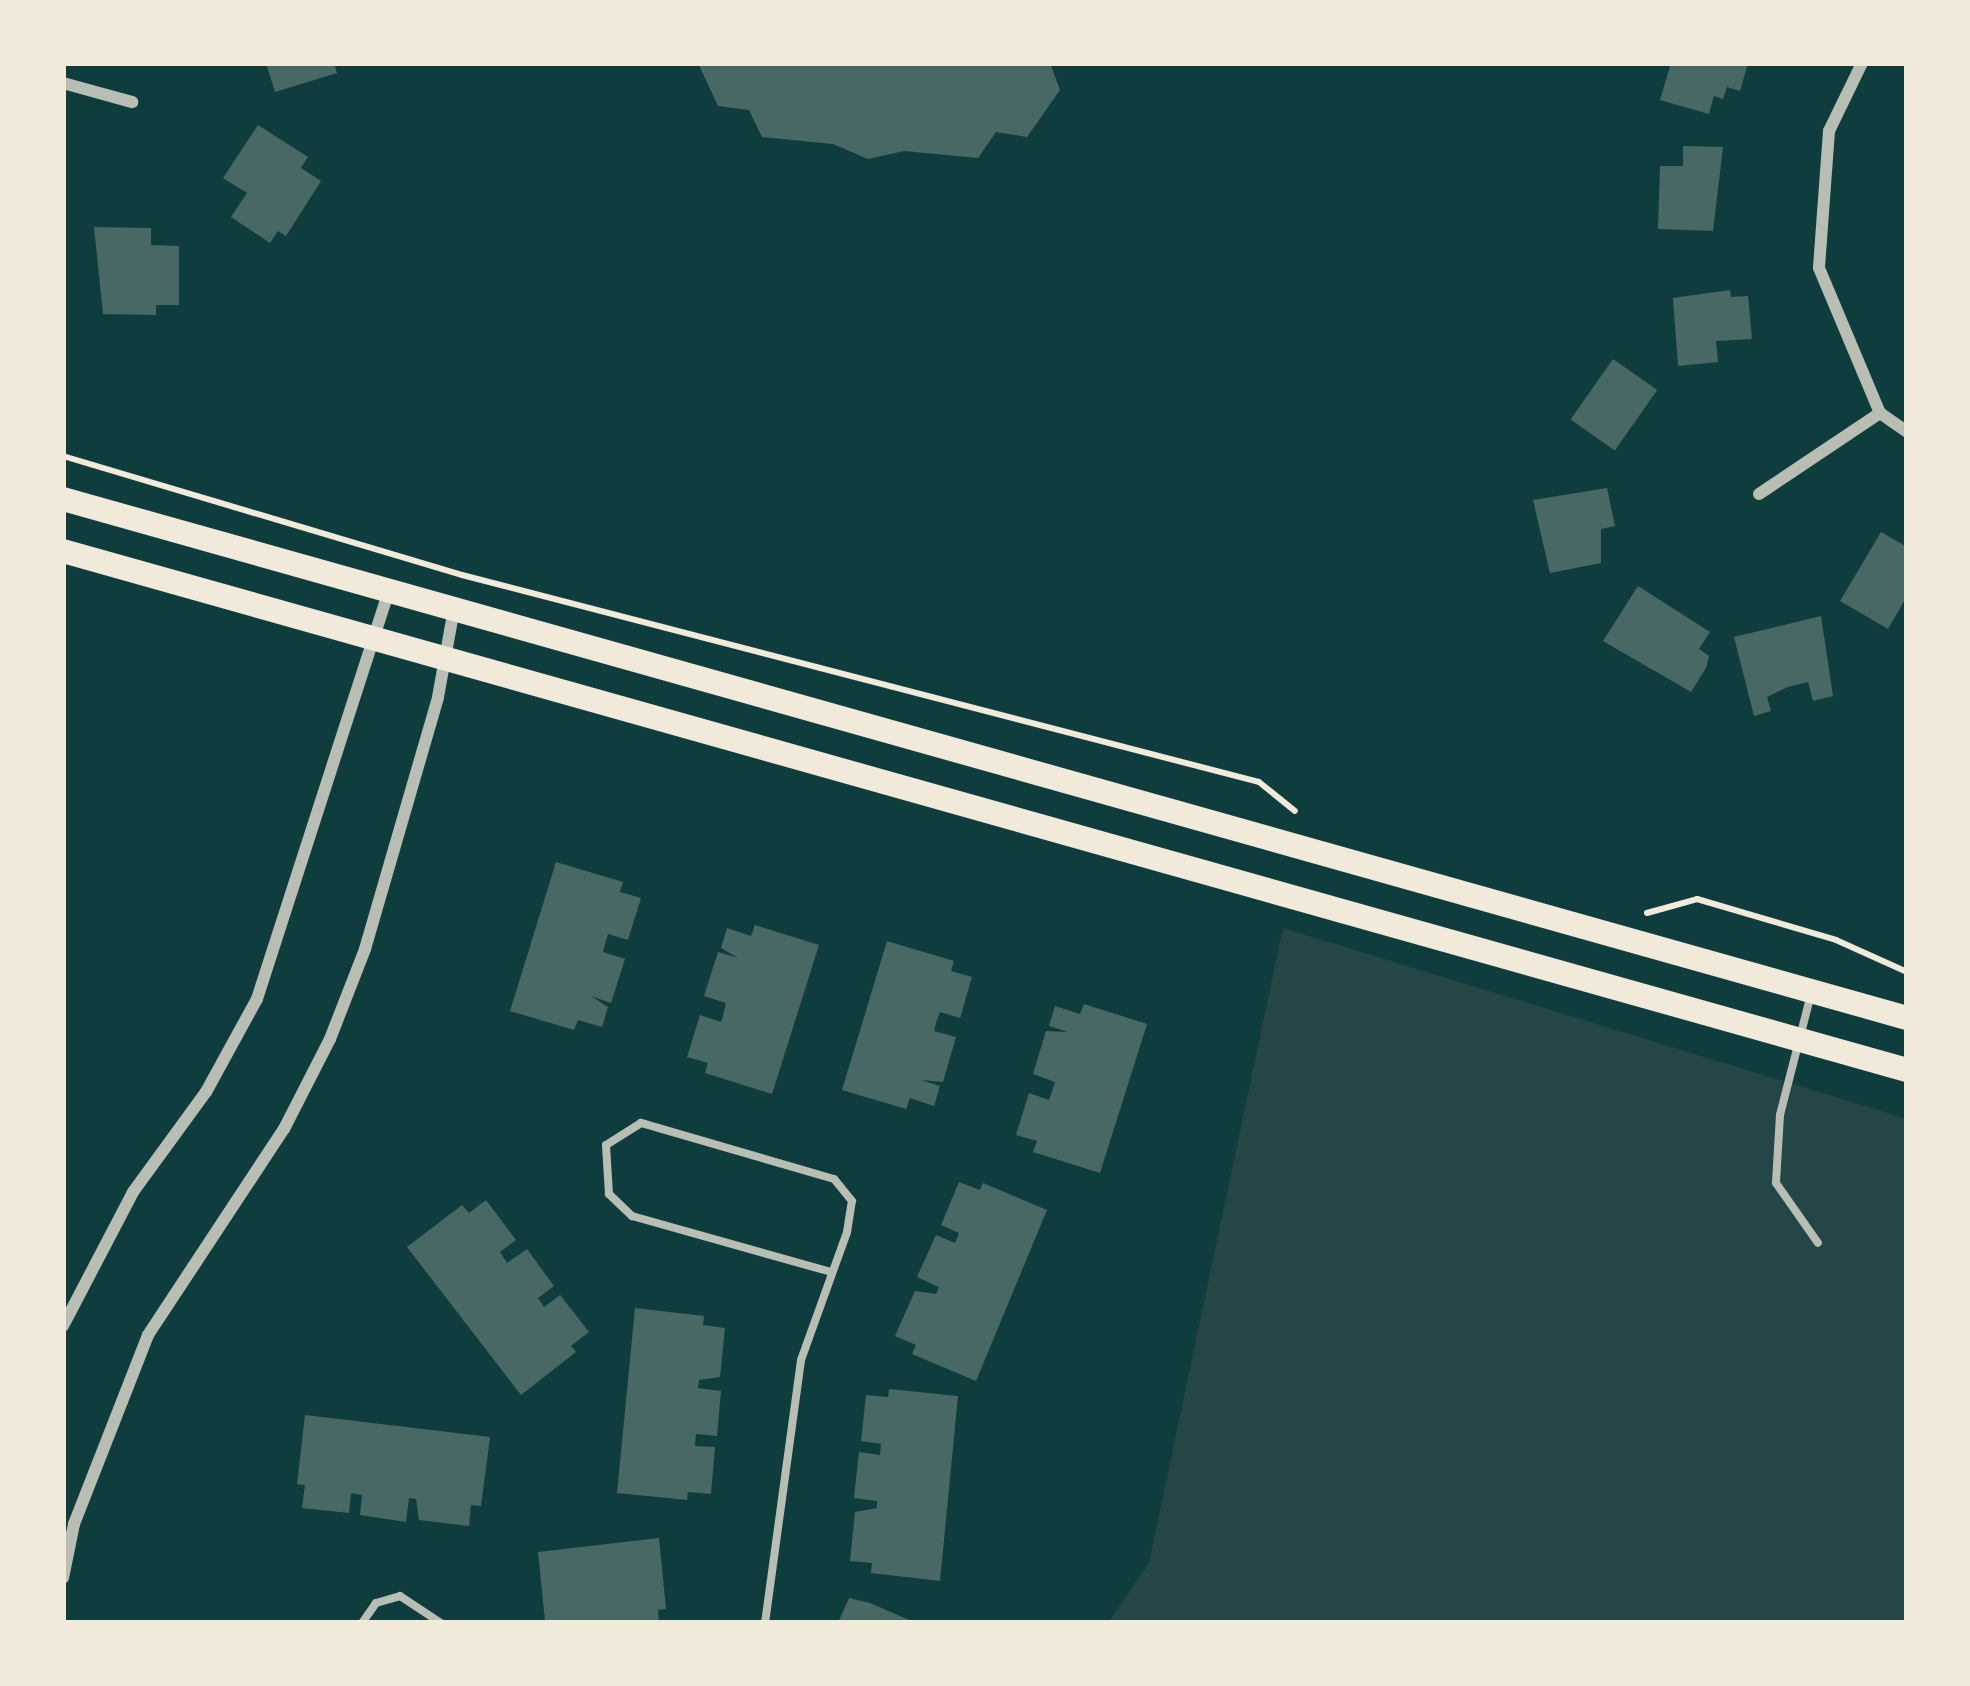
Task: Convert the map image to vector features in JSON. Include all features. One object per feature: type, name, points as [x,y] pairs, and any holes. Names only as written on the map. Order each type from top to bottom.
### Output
[{"type":"main road","points":[[63,499],[1907,1018]]},
{"type":"main road","points":[[63,551],[1907,1070]]},
{"type":"street","points":[[1862,63],[1829,131],[1819,268],[1880,413],[1907,432]]},
{"type":"street","points":[[63,83],[132,102]]},
{"type":"street","points":[[1759,494],[1880,413]]},
{"type":"street","points":[[63,1326],[133,1192],[206,1092],[257,999],[389,589]]},
{"type":"street","points":[[63,1578],[66,1522],[148,1335],[284,1129],[330,1039],[365,949],[445,662],[454,606]]},
{"type":"lane","points":[[1811,991],[1804,1040],[1780,1115],[1776,1183],[1818,1243]]},
{"type":"lane","points":[[765,1623],[801,1360],[831,1272],[852,1201],[834,1179],[641,1123],[606,1145],[610,1194],[632,1216],[831,1272]]},
{"type":"lane","points":[[362,1623],[376,1604],[400,1596],[441,1623]]},
{"type":"path","points":[[63,456],[462,575],[1259,782],[1298,814]]},
{"type":"path","points":[[1623,908],[1645,914],[1697,899],[1835,940],[1907,972]]},
{"type":"shaded area","points":[[1283,928],[1907,1119],[1907,1623],[1108,1623],[1149,1563]]},
{"type":"building","points":[[266,63],[334,63],[337,73],[275,92]]},
{"type":"building","points":[[698,63],[1050,63],[1060,90],[1027,137],[996,132],[978,158],[904,151],[868,159],[833,144],[762,137],[749,110],[718,106]]},
{"type":"building","points":[[1671,63],[1748,63],[1740,91],[1727,87],[1723,99],[1714,96],[1709,114],[1660,100]]},
{"type":"building","points":[[258,125],[308,157],[301,168],[321,181],[286,236],[278,231],[270,243],[231,217],[247,193],[223,178]]},
{"type":"building","points":[[1683,146],[1723,147],[1713,231],[1658,229],[1660,166],[1683,166]]},
{"type":"building","points":[[94,227],[151,228],[151,245],[179,246],[179,305],[156,305],[156,315],[103,314]]},
{"type":"building","points":[[1730,290],[1731,297],[1748,296],[1752,339],[1716,341],[1718,362],[1678,366],[1673,298]]},
{"type":"building","points":[[1613,359],[1657,390],[1615,451],[1571,420]]},
{"type":"building","points":[[1607,488],[1615,526],[1601,529],[1601,563],[1550,573],[1533,500]]},
{"type":"building","points":[[1881,532],[1907,547],[1907,596],[1888,629],[1840,601]]},
{"type":"building","points":[[1638,586],[1710,632],[1699,649],[1709,656],[1706,668],[1691,692],[1603,641]]},
{"type":"building","points":[[1821,616],[1833,696],[1813,701],[1808,682],[1788,687],[1767,697],[1771,711],[1754,716],[1734,637]]},
{"type":"building","points":[[556,862],[623,882],[620,892],[641,898],[628,940],[608,934],[603,952],[625,959],[611,1003],[591,996],[608,1007],[602,1027],[578,1020],[574,1030],[510,1011]]},
{"type":"building","points":[[755,925],[819,945],[772,1094],[705,1073],[708,1063],[687,1057],[700,1015],[721,1022],[726,1003],[704,996],[718,952],[738,958],[721,948],[727,928],[751,936]]},
{"type":"building","points":[[887,941],[954,961],[951,971],[972,977],[960,1018],[940,1012],[936,1023],[934,1031],[956,1037],[943,1082],[921,1080],[940,1086],[934,1106],[910,1098],[906,1109],[842,1090]]},
{"type":"building","points":[[1084,1004],[1147,1024],[1100,1173],[1033,1152],[1037,1141],[1016,1135],[1029,1093],[1049,1100],[1055,1082],[1033,1074],[1046,1031],[1068,1032],[1049,1026],[1055,1006],[1080,1014]]},
{"type":"building","points":[[959,1182],[980,1190],[983,1183],[1047,1210],[976,1381],[912,1354],[916,1345],[895,1336],[915,1291],[936,1294],[939,1287],[917,1277],[936,1235],[955,1243],[959,1233],[941,1225]]},
{"type":"building","points":[[486,1200],[516,1240],[500,1252],[507,1263],[527,1249],[554,1286],[538,1298],[544,1307],[560,1295],[589,1332],[571,1346],[576,1352],[521,1395],[407,1247],[462,1205],[469,1213]]},
{"type":"building","points":[[635,1308],[704,1316],[703,1325],[725,1328],[720,1377],[699,1380],[698,1388],[721,1391],[717,1436],[696,1434],[695,1446],[715,1447],[711,1494],[688,1492],[687,1500],[617,1493]]},
{"type":"building","points":[[889,1389],[958,1396],[940,1581],[871,1573],[872,1563],[850,1561],[855,1512],[877,1508],[877,1501],[854,1498],[859,1452],[880,1455],[881,1444],[861,1441],[866,1395],[888,1397]]},
{"type":"building","points":[[305,1415],[490,1437],[481,1506],[471,1505],[469,1526],[419,1520],[416,1499],[409,1498],[406,1522],[360,1515],[362,1495],[351,1493],[349,1513],[302,1508],[305,1485],[297,1484]]},
{"type":"building","points":[[659,1538],[666,1609],[658,1610],[659,1623],[545,1621],[538,1552]]},
{"type":"building","points":[[849,1598],[870,1603],[916,1623],[838,1623]]}]
